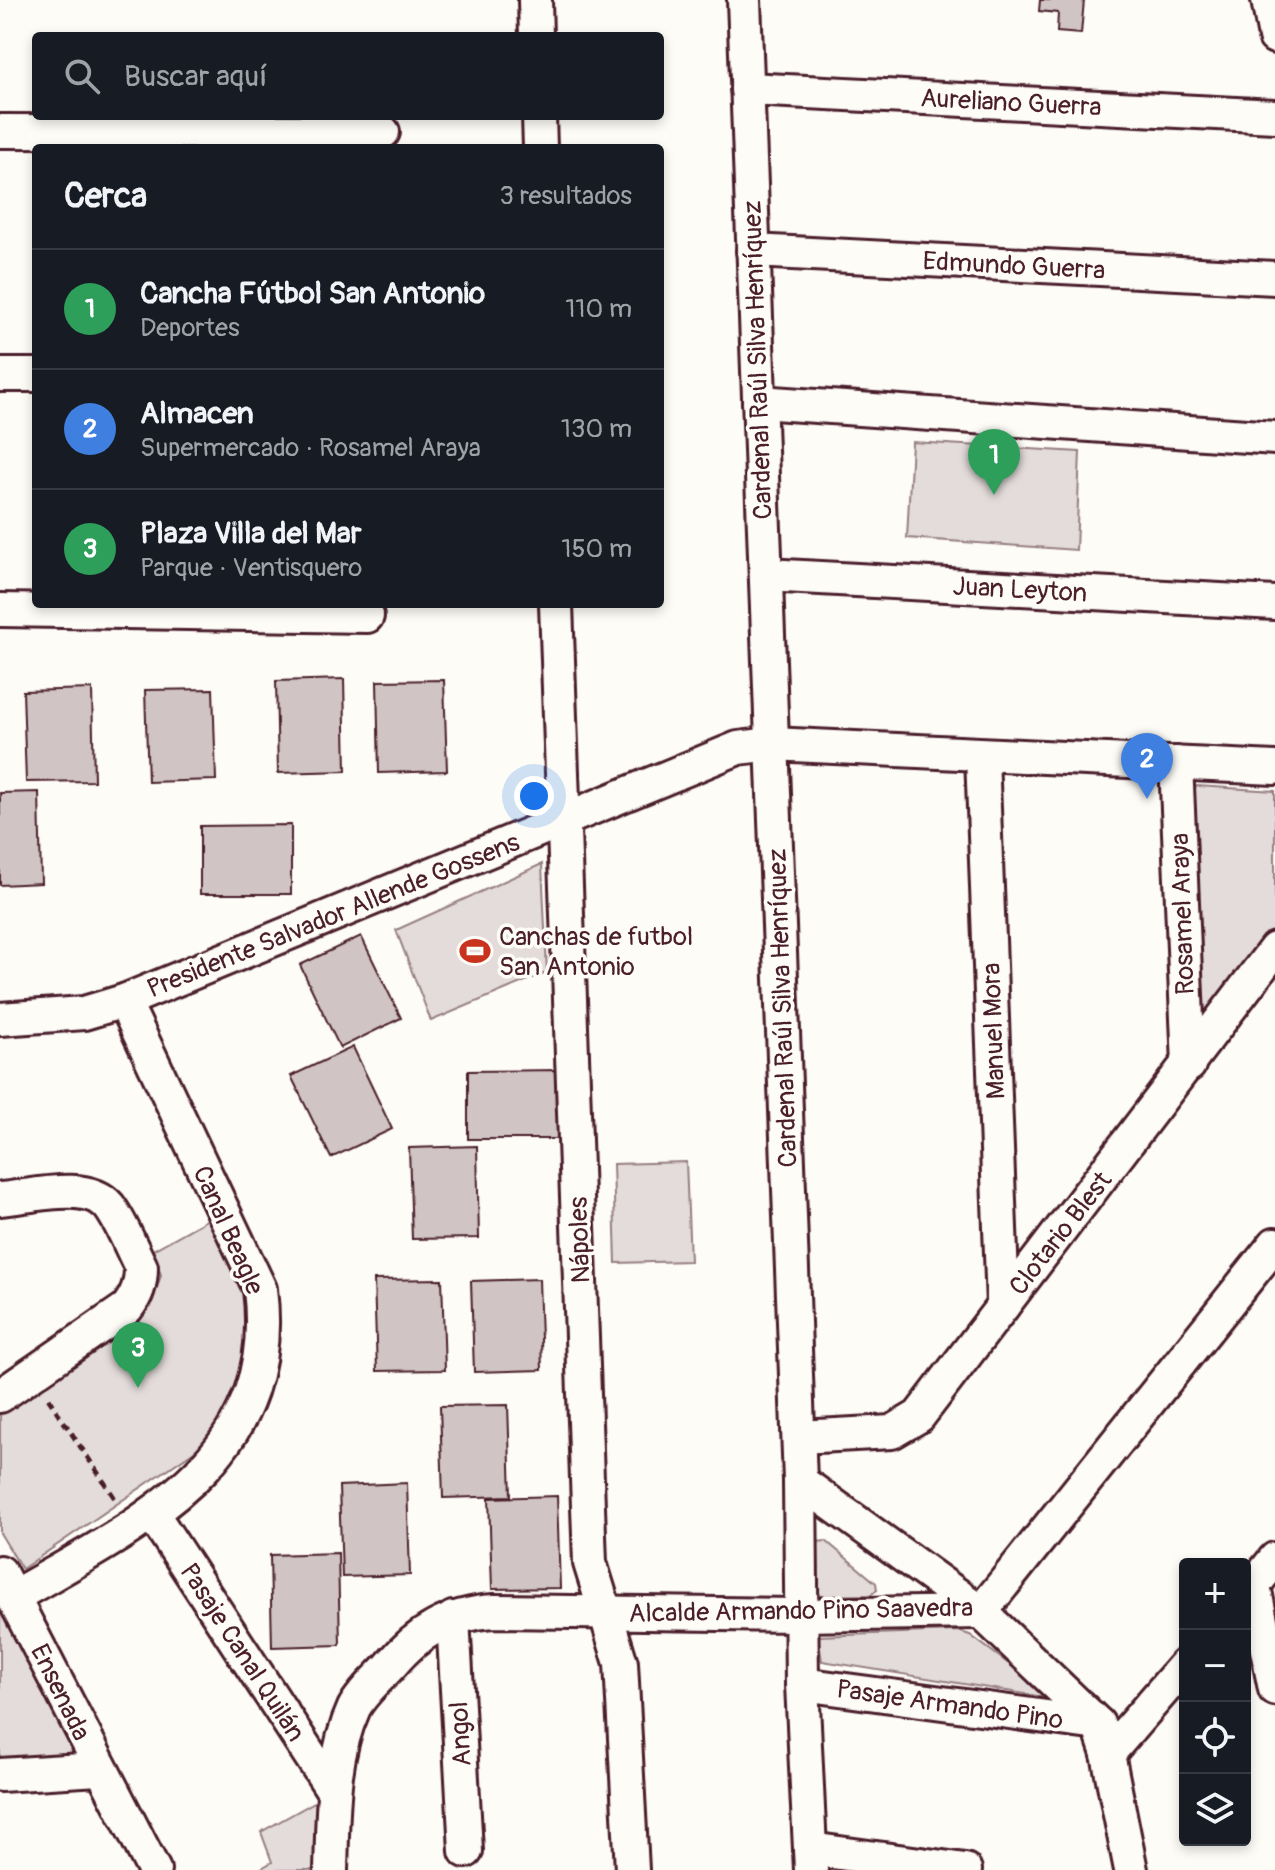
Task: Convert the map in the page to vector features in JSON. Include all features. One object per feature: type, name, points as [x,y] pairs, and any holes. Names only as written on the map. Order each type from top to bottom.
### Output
[{"type":"street","points":[[535,0],[536,32]]},
{"type":"street","name":"Cardenal Raúl Silva Henríquez","points":[[744,0],[799,1437],[800,1615],[810,1860]]},
{"type":"street","points":[[1268,0],[1275,37]]},
{"type":"street","name":"Aureliano Guerra","points":[[747,89],[1275,116]]},
{"type":"street","points":[[539,120],[540,144]]},
{"type":"street","points":[[0,131],[156,140],[383,132]]},
{"type":"street","name":"Edmundo Guerra","points":[[753,251],[1275,278]]},
{"type":"street","points":[[0,375],[32,375]]},
{"type":"street","points":[[759,402],[1275,438]]},
{"type":"street","name":"Juan Leyton","points":[[766,575],[1275,603]]},
{"type":"street","name":"Nápoles","points":[[556,608],[590,1563],[621,1663],[632,1870]]},
{"type":"street","points":[[0,610],[367,616]]},
{"type":"street","name":"Presidente Salvador Allende Gossens","points":[[0,1019],[84,1013],[124,1001],[738,748],[772,744],[1275,768]]},
{"type":"street","name":"Manuel Mora","points":[[982,756],[1003,1306]]},
{"type":"street","name":"Rosamel Araya","points":[[1176,763],[1189,1065]]},
{"type":"street","name":"Clotario Blest","points":[[799,1437],[892,1432],[910,1424],[1189,1065],[1275,949]]},
{"type":"street","name":"Canal Beagle","points":[[7,1584],[142,1519],[195,1481],[230,1438],[257,1374],[262,1310],[260,1289],[124,1001]]},
{"type":"street","points":[[0,1199],[81,1192],[101,1199],[109,1207],[141,1267],[140,1288],[127,1308],[0,1396]]},
{"type":"street","name":"Alcalde Armando Pino Saavedra","points":[[331,1870],[334,1792],[341,1747],[355,1705],[411,1642],[453,1618],[494,1611],[800,1615],[981,1612],[1275,1244]]},
{"type":"street","points":[[800,1481],[981,1612],[1103,1739],[1131,1870]]},
{"type":"street","name":"Pasaje Canal Quilán","points":[[142,1519],[334,1792]]},
{"type":"street","points":[[1251,1589],[1275,1559]]},
{"type":"street","name":"Ensenada","points":[[7,1584],[99,1769],[154,1870]]},
{"type":"street","points":[[1251,1599],[1275,1689]]},
{"type":"street","name":"Angol","points":[[453,1618],[466,1851]]},
{"type":"street","points":[[1103,1739],[1179,1670]]},
{"type":"street","name":"Pasaje Armando Pino","points":[[802,1684],[1103,1739]]},
{"type":"street","name":"Ensenada","points":[[0,1775],[99,1769]]},
{"type":"street","points":[[810,1860],[965,1870]]},
{"type":"path","points":[[32,1374],[142,1519]]},
{"type":"shaded area","points":[[912,442],[1080,452],[1076,550],[907,538]]},
{"type":"shaded area","points":[[1197,786],[1275,791],[1275,928],[1203,1021],[1189,795]]},
{"type":"shaded area","name":"Canchas de futbol San Antonio","points":[[542,864],[547,972],[431,1021],[396,930]]},
{"type":"shaded area","points":[[686,1162],[690,1261],[616,1263],[613,1164]]},
{"type":"shaded area","points":[[214,1216],[245,1281],[248,1379],[219,1434],[22,1569],[0,1533],[0,1410],[151,1307],[161,1275],[153,1250]]},
{"type":"shaded area","points":[[826,1541],[876,1583],[877,1590],[870,1595],[821,1596],[817,1590],[817,1542]]},
{"type":"shaded area","points":[[0,1601],[85,1756],[0,1759]]},
{"type":"shaded area","points":[[957,1631],[970,1635],[1056,1699],[822,1661],[818,1636]]},
{"type":"shaded area","points":[[327,1795],[322,1870],[258,1870],[272,1862],[261,1832]]},
{"type":"building","points":[[1040,0],[1084,0],[1081,34],[1057,32],[1058,13],[1039,11]]},
{"type":"building","points":[[344,679],[346,771],[278,773],[276,681]]},
{"type":"building","points":[[444,680],[447,771],[379,773],[377,681]]},
{"type":"building","points":[[92,689],[94,781],[26,782],[23,691]]},
{"type":"building","points":[[213,689],[216,780],[148,782],[145,690]]},
{"type":"building","points":[[39,792],[41,883],[0,885],[0,793]]},
{"type":"building","points":[[291,825],[291,894],[200,894],[200,826]]},
{"type":"building","points":[[361,936],[401,1018],[340,1048],[300,965]]},
{"type":"building","points":[[353,1047],[392,1129],[331,1158],[291,1076]]},
{"type":"building","points":[[559,1070],[560,1139],[468,1139],[468,1071]]},
{"type":"building","points":[[477,1146],[479,1238],[412,1239],[409,1148]]},
{"type":"building","points":[[442,1279],[445,1370],[377,1371],[374,1280]]},
{"type":"building","points":[[539,1279],[542,1370],[474,1372],[471,1281]]},
{"type":"building","points":[[508,1405],[511,1496],[443,1498],[440,1406]]},
{"type":"building","points":[[407,1483],[410,1575],[342,1577],[339,1486]]},
{"type":"building","points":[[557,1496],[560,1588],[492,1589],[489,1498]]},
{"type":"building","points":[[338,1553],[340,1645],[272,1647],[270,1555]]},
{"type":"place","name":"Cancha Fútbol San Antonio","points":[[994,495]]},
{"type":"place","name":"Almacen","points":[[1147,799]]},
{"type":"place","name":"Canchas de futbol San Antonio","points":[[475,951]]},
{"type":"place","name":"Plaza Villa del Mar","points":[[138,1388]]}]
